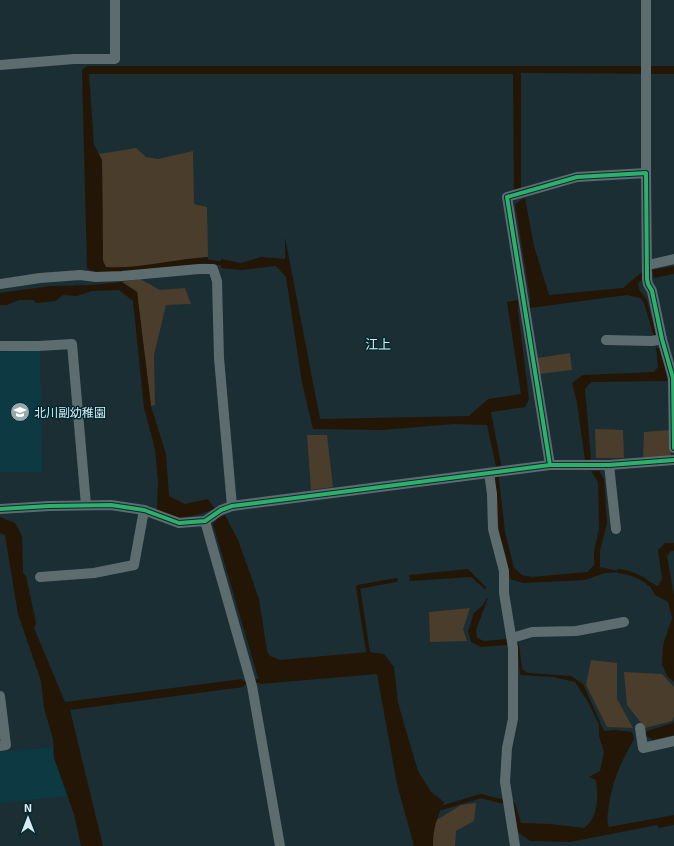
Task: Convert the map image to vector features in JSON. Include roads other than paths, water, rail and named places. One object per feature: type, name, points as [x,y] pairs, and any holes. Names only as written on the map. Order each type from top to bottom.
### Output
[{"type":"street","points":[[0,65],[74,59],[115,59],[115,0]]},
{"type":"street","points":[[646,0],[647,272],[648,284],[652,291],[662,339],[673,378],[674,448]]},
{"type":"street","points":[[550,465],[507,197],[577,177],[646,173]]},
{"type":"street","points":[[647,272],[674,259]]},
{"type":"street","points":[[0,284],[40,278],[80,275],[99,277],[122,276],[213,269],[217,281],[219,358],[232,506]]},
{"type":"street","points":[[606,340],[652,341],[662,339]]},
{"type":"street","points":[[0,346],[72,344],[86,505]]},
{"type":"street","points":[[0,509],[111,505],[144,510],[178,523],[213,515],[232,506],[550,465],[609,465],[674,460]]},
{"type":"street","points":[[609,465],[616,529]]},
{"type":"street","points":[[489,474],[492,494],[493,529],[504,571],[504,593],[512,643],[513,719],[507,748],[505,782],[515,846]]},
{"type":"street","points":[[40,577],[94,573],[134,565],[144,510]]},
{"type":"street","points":[[213,515],[250,682],[280,846]]},
{"type":"street","points":[[512,643],[532,632],[576,631],[624,622]]},
{"type":"street","points":[[0,696],[6,745],[0,746]]},
{"type":"street","points":[[640,728],[644,748],[674,741]]},
{"type":"waterway","points":[[203,261],[226,264]]},
{"type":"waterway","points":[[619,571],[635,575],[649,584]]},
{"type":"waterway","points":[[368,652],[358,587],[396,580]]},
{"type":"waterway","points":[[243,683],[258,681]]},
{"type":"waterway","points":[[441,808],[481,796],[508,802]]},
{"type":"place","name":"北川副幼稚園","points":[[20,412]]},
{"type":"district","name":"江上","points":[[378,344]]}]
